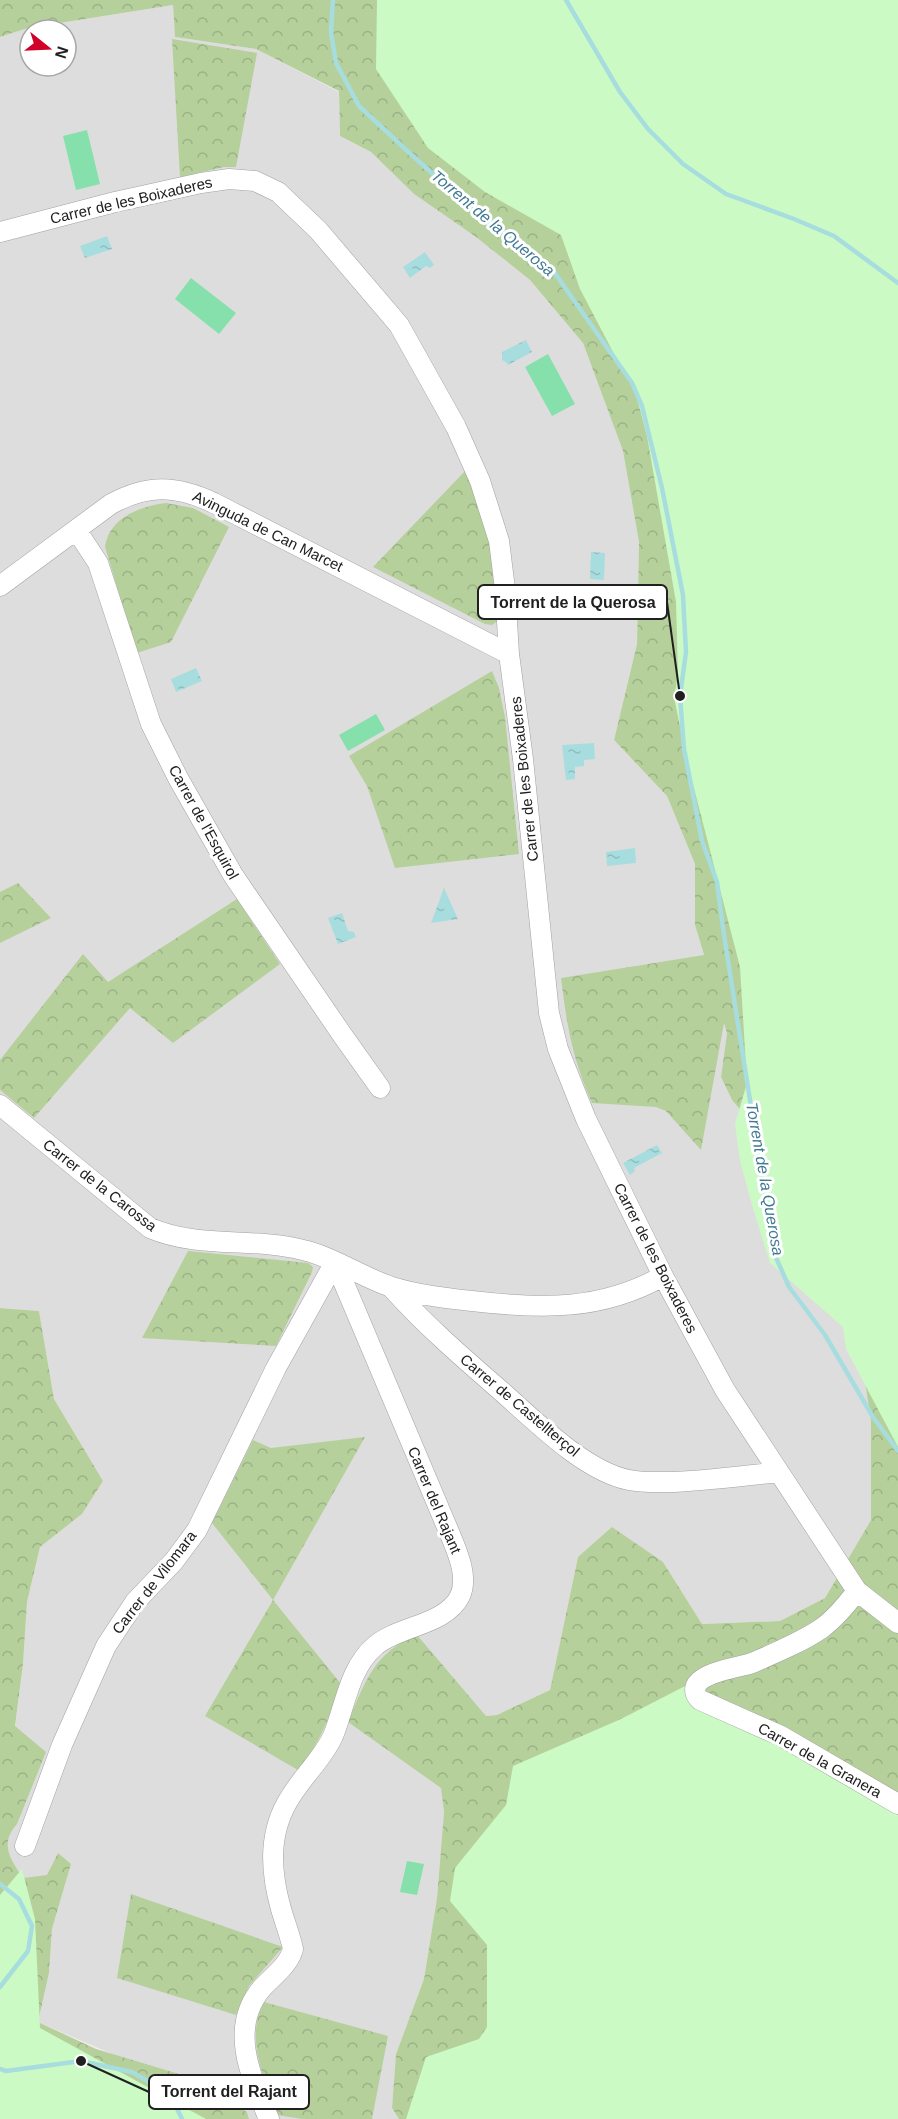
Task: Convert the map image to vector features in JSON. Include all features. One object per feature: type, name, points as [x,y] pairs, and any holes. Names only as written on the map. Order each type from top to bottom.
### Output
[{"type":"street","name":"Carrer de les Boixaderes","points":[[0,232],[115,202],[217,180],[255,181],[278,192],[318,230],[399,325],[456,427],[480,481],[499,541],[506,589],[509,654],[523,759],[549,1013],[558,1048],[586,1119],[663,1275],[725,1390],[857,1591],[898,1623]]},
{"type":"street","name":"Avinguda de Can Marcet","points":[[0,586],[111,504],[125,497],[154,489],[168,488],[185,491],[214,503],[509,654]]},
{"type":"street","name":"Carrer de l'Esquirol","points":[[77,531],[98,563],[151,724],[178,778],[233,875],[380,1088]]},
{"type":"street","name":"Carrer de la Carossa","points":[[0,1105],[150,1228],[180,1238],[279,1245],[304,1250],[390,1286],[422,1295],[546,1307],[584,1304],[614,1297],[642,1287],[663,1275]]},
{"type":"street","name":"Carrer de Vilomara","points":[[25,1846],[62,1745],[106,1646],[135,1602],[174,1561],[197,1530],[276,1368],[335,1262]]},
{"type":"street","name":"Carrer del Rajant","points":[[269,2119],[248,2064],[243,2039],[244,2025],[253,1999],[287,1962],[293,1948],[275,1887],[272,1858],[275,1831],[282,1809],[298,1784],[327,1748],[362,1660],[375,1645],[433,1619],[452,1607],[460,1596],[463,1583],[461,1563],[452,1539],[335,1262]]},
{"type":"street","name":"Carrer de Castellterçol","points":[[390,1286],[420,1318],[538,1424],[573,1453],[604,1471],[629,1480],[661,1482],[699,1481],[778,1472]]},
{"type":"street","name":"Carrer de la Granera","points":[[857,1591],[840,1612],[823,1627],[751,1663],[709,1676],[698,1683],[695,1690],[696,1696],[700,1700],[771,1730],[898,1804]]},
{"type":"shaded area","points":[[173,5],[175,37],[256,49],[339,92],[340,136],[371,152],[414,194],[476,237],[530,280],[583,343],[623,451],[639,542],[637,644],[614,740],[667,796],[695,864],[695,925],[727,1033],[721,1077],[732,1100],[797,1177],[860,1351],[871,1420],[871,1520],[825,1598],[780,1621],[702,1624],[663,1562],[578,1557],[550,1690],[497,1715],[451,1721],[439,1767],[444,1812],[437,1898],[424,1979],[396,2054],[392,2108],[399,2119],[249,2119],[247,2112],[38,2022],[49,1973],[52,1929],[71,1864],[48,1876],[23,1878],[6,1854],[4,1843],[7,1832],[17,1824],[15,1727],[23,1664],[27,1602],[40,1547],[82,1514],[103,1481],[54,1399],[39,1311],[0,1308],[0,37],[18,31],[18,78],[78,78],[78,20]]},
{"type":"green space","points":[[0,0],[898,0],[898,2119],[399,2119],[392,2108],[396,2054],[424,1979],[437,1898],[444,1812],[441,1788],[348,1722],[366,1681],[390,1650],[417,1635],[486,1716],[497,1715],[550,1690],[578,1557],[612,1527],[663,1562],[702,1624],[780,1621],[825,1598],[871,1520],[871,1420],[860,1351],[797,1177],[732,1100],[721,1077],[727,1033],[724,1023],[701,1150],[666,1111],[656,1107],[592,1103],[575,1056],[561,978],[704,955],[695,925],[695,864],[667,796],[614,740],[637,644],[639,542],[623,451],[583,343],[530,280],[476,237],[414,194],[371,152],[340,136],[339,91],[256,49],[175,37],[173,5],[78,20],[78,18],[18,18],[18,31],[0,37]]},
{"type":"green space","points":[[377,0],[898,0],[898,1447],[846,1349],[843,1327],[770,1263],[740,1161],[735,1124],[747,1083],[740,967],[687,761],[674,697],[678,675],[676,602],[647,436],[634,387],[580,289],[561,235],[485,192],[428,148],[376,69]]},
{"type":"green space","points":[[172,39],[257,53],[236,167],[224,167],[180,177]]},
{"type":"green space","points":[[87,130],[100,184],[76,190],[63,136]]},
{"type":"green space","points":[[191,278],[236,313],[219,334],[175,299]]},
{"type":"green space","points":[[548,354],[575,404],[552,416],[525,367]]},
{"type":"green space","points":[[466,470],[492,553],[499,620],[492,625],[485,624],[373,567]]},
{"type":"green space","points":[[166,503],[193,508],[229,527],[171,642],[137,653],[105,547],[113,528],[127,515],[146,507]]},
{"type":"green space","points":[[492,671],[499,688],[505,717],[519,854],[395,868],[367,786],[349,756]]},
{"type":"green space","points":[[376,714],[385,730],[348,751],[339,735]]},
{"type":"green space","points":[[18,883],[51,918],[0,943],[0,892]]},
{"type":"green space","points":[[237,899],[280,964],[173,1043],[130,1008],[34,1118],[0,1090],[0,1060],[83,954],[108,982]]},
{"type":"green space","points":[[188,1251],[308,1263],[313,1267],[276,1346],[142,1338]]},
{"type":"green space","points":[[0,1308],[39,1311],[54,1399],[103,1481],[82,1514],[40,1547],[27,1602],[23,1664],[15,1726],[46,1752],[17,1824],[9,1838],[8,1851],[23,1878],[47,1875],[58,1853],[71,1864],[52,1929],[49,1973],[38,2022],[96,2049],[179,2074],[247,2112],[249,2119],[0,2119]]},
{"type":"green space","points":[[365,1437],[273,1600],[212,1523],[253,1440],[271,1448]]},
{"type":"green space","points":[[273,1600],[341,1684],[319,1739],[298,1770],[205,1716]]},
{"type":"green space","points":[[689,1684],[831,1765],[898,1815],[898,2119],[406,2119],[426,2057],[479,2039],[487,2027],[487,1945],[450,1901],[455,1868],[506,1805],[513,1766],[621,1719]]},
{"type":"green space","points":[[407,1861],[424,1864],[417,1895],[400,1892]]},
{"type":"green space","points":[[22,1869],[35,1919],[40,2028],[206,2119],[0,2119],[0,1895]]},
{"type":"green space","points":[[131,1894],[283,1947],[249,1986],[236,2015],[117,1978]]},
{"type":"green space","points":[[264,2002],[388,2036],[372,2119],[302,2119],[277,2115],[262,2073],[256,2045],[258,2016]]},
{"type":"water","points":[[107,236],[112,249],[85,258],[80,246]]},
{"type":"water","points":[[425,252],[434,265],[430,268],[426,266],[410,278],[403,267]]},
{"type":"water","points":[[526,340],[532,352],[508,365],[502,360],[502,352]]},
{"type":"water","points":[[591,552],[605,553],[604,580],[590,579]]},
{"type":"water","points":[[196,668],[202,681],[176,692],[171,679]]},
{"type":"water","points":[[594,743],[595,759],[584,760],[584,766],[575,767],[575,779],[566,780],[562,745]]},
{"type":"water","points":[[635,848],[636,863],[607,866],[606,852]]},
{"type":"water","points":[[444,888],[458,919],[431,923]]},
{"type":"water","points":[[342,913],[348,931],[354,932],[356,937],[338,944],[328,918]]},
{"type":"water","points":[[657,1145],[662,1153],[634,1168],[635,1171],[630,1175],[623,1163]]},
{"type":"waterway","name":"Torrent de la Querosa","points":[[333,0],[331,32],[336,63],[359,106],[473,209],[527,248],[554,272],[632,383],[642,406],[662,488],[683,595],[686,652],[680,696],[684,749],[702,841],[717,882],[774,1253],[789,1287],[825,1335],[873,1417],[898,1451]]},
{"type":"waterway","points":[[566,0],[620,92],[648,129],[683,164],[726,194],[834,236],[898,283]]},
{"type":"waterway","points":[[0,1884],[19,1899],[32,1926],[28,1951],[0,1987]]},
{"type":"waterway","points":[[0,2069],[6,2071],[81,2061],[132,2072],[170,2094],[182,2119]]},
{"type":"place","name":"Torrent de la Querosa","points":[[680,696]]},
{"type":"place","name":"Torrent del Rajant","points":[[81,2061]]}]
